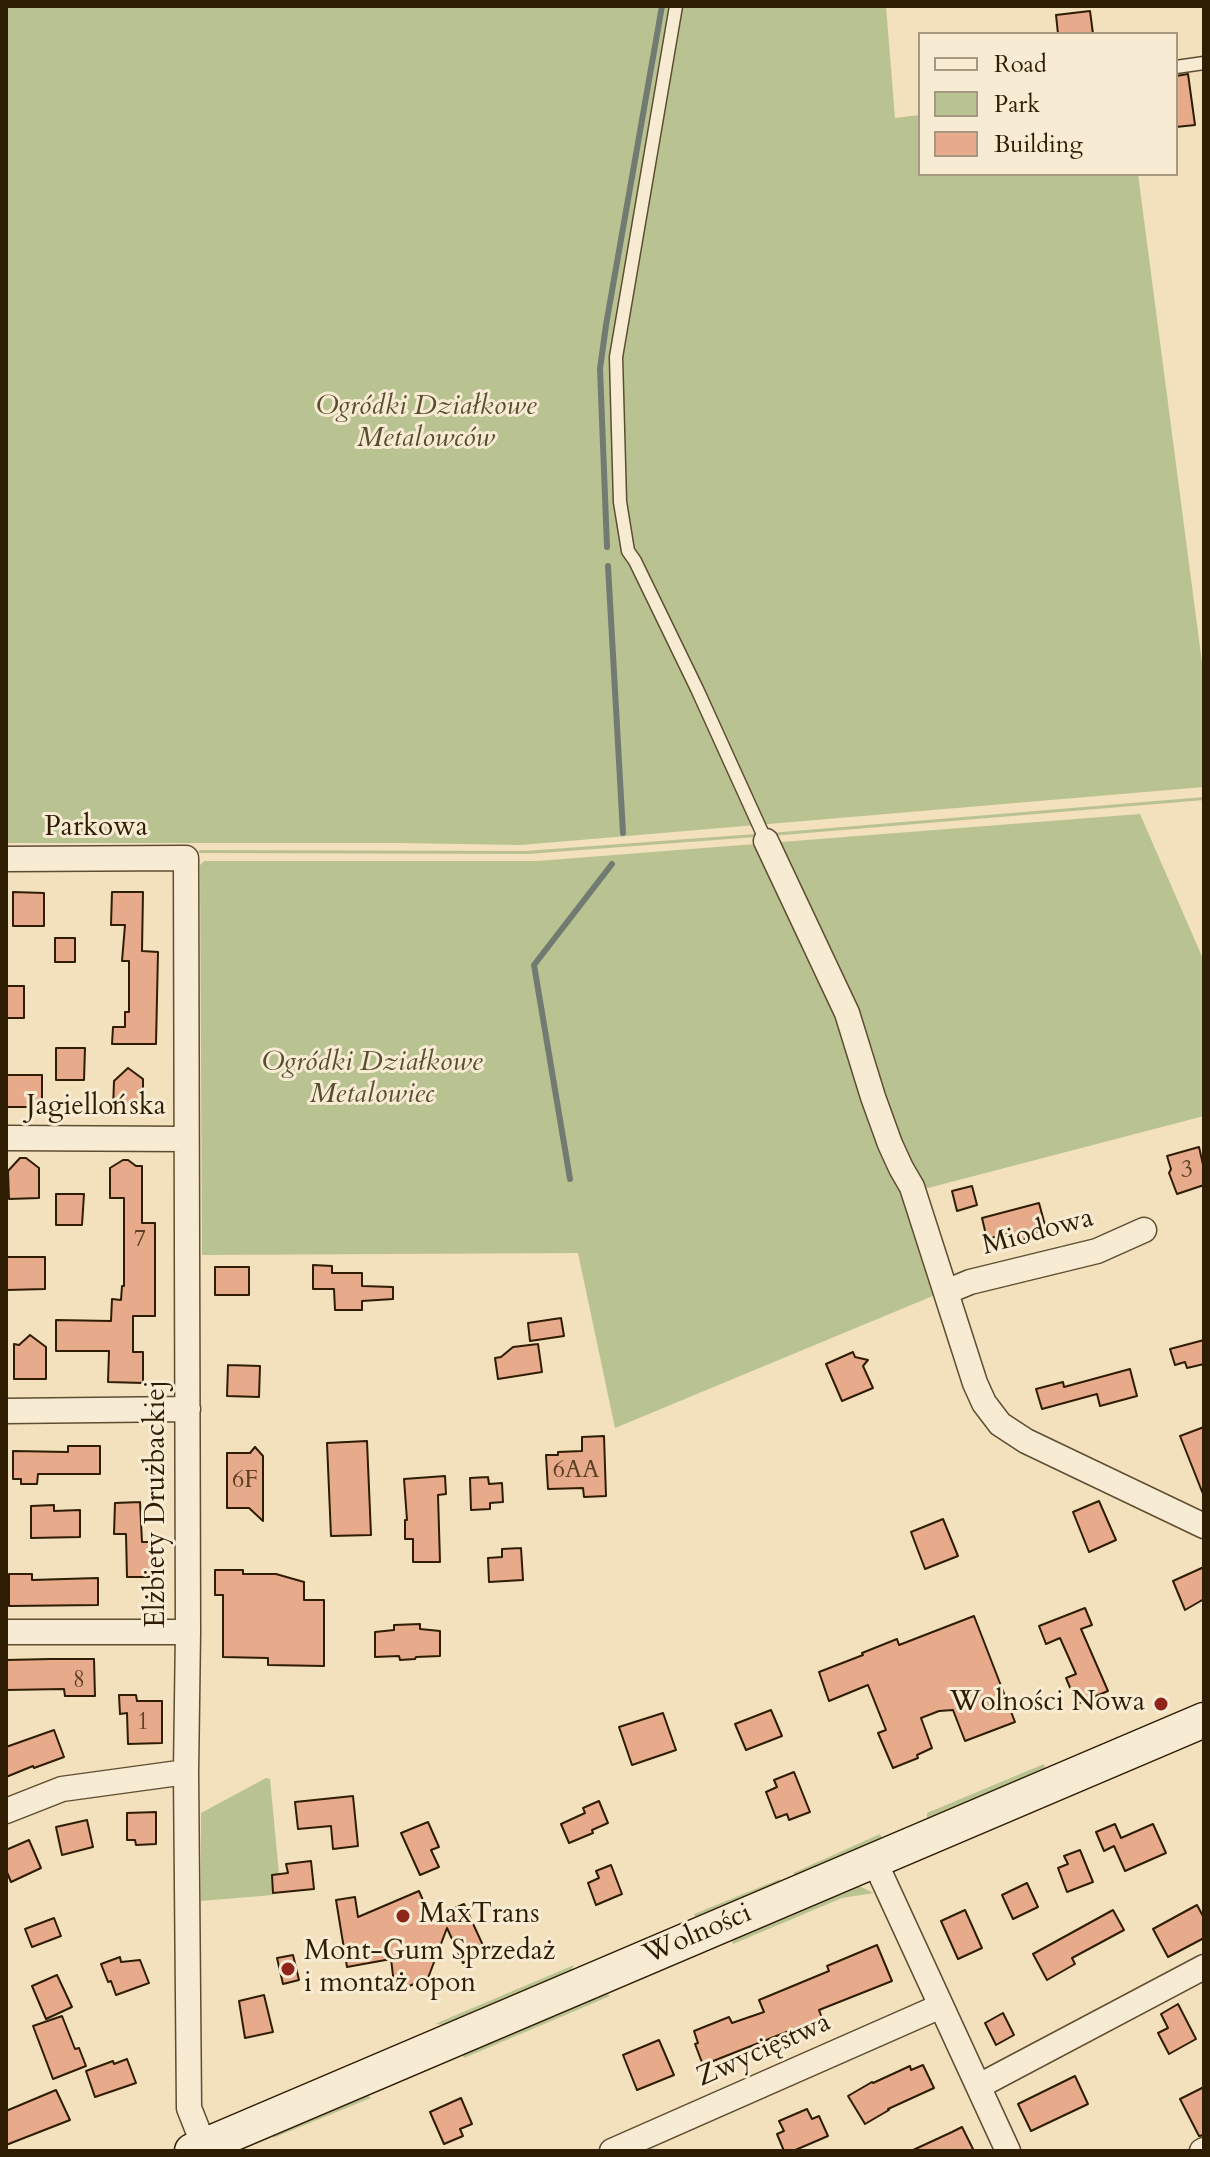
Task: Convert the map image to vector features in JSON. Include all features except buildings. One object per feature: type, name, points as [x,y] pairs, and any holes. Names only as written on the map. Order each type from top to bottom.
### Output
[{"type":"main road","name":"Wolności","points":[[198,2148],[1204,1720]]},
{"type":"street","points":[[766,841],[847,1013],[890,1144],[912,1187],[984,1403],[1000,1424],[1026,1441],[1204,1526]]},
{"type":"street","name":"Parkowa","points":[[6,859],[186,858]]},
{"type":"street","name":"Elżbiety Drużbackiej","points":[[186,858],[189,2108],[198,2148]]},
{"type":"street","name":"Jagiellońska","points":[[6,1138],[186,1139]]},
{"type":"street","name":"Miodowa","points":[[946,1292],[970,1282],[1097,1251],[1144,1230]]},
{"type":"street","points":[[6,1411],[188,1409]]},
{"type":"street","points":[[6,1632],[188,1632]]},
{"type":"street","points":[[6,1811],[62,1789],[186,1772]]},
{"type":"street","points":[[874,1860],[1008,2151]]},
{"type":"street","points":[[979,2086],[1204,1967]]},
{"type":"street","name":"Zwycięstwa","points":[[612,2151],[941,2006]]},
{"type":"lane","points":[[676,6],[616,357],[620,502],[628,551],[697,689],[766,841]]},
{"type":"lane","points":[[1178,67],[1204,63]]},
{"type":"green space","name":"Ogródki Działkowe Metalowców","points":[[6,6],[886,6],[895,118],[918,115],[918,176],[1138,176],[1204,678],[1204,787],[521,845],[6,843]]},
{"type":"green space","points":[[1204,797],[1204,800],[1181,802],[771,836],[770,833]]},
{"type":"green space","name":"Ogródki Działkowe Metalowiec","points":[[1140,814],[1204,961],[1204,1116],[905,1194],[940,1293],[615,1428],[578,1253],[202,1255],[200,865],[204,861],[537,861]]},
{"type":"green space","points":[[755,834],[756,837],[528,854],[199,853],[199,850],[525,851]]},
{"type":"green space","points":[[1044,1764],[1043,1772],[927,1821],[927,1813]]},
{"type":"green space","points":[[266,1778],[270,1779],[279,1874],[272,1875],[273,1895],[201,1901],[201,1813]]},
{"type":"green space","points":[[880,1834],[880,1841],[798,1876],[793,1873]]},
{"type":"green space","points":[[780,1879],[780,1884],[695,1917],[694,1914]]},
{"type":"green space","points":[[852,1887],[874,1893],[842,1898],[732,1942],[733,1938]]},
{"type":"green space","points":[[574,1965],[563,1976],[447,2025],[435,2024]]},
{"type":"green space","points":[[605,1992],[610,1996],[463,2056],[465,2052]]},
{"type":"green space","points":[[366,2094],[371,2098],[273,2138],[272,2134]]},
{"type":"waterway","points":[[607,547],[600,369],[662,6]]},
{"type":"waterway","points":[[608,566],[623,833]]},
{"type":"waterway","points":[[570,1179],[534,965],[612,864]]},
{"type":"place","name":"Wolności Nowa","points":[[1161,1704]]},
{"type":"place","name":"MaxTrans","points":[[403,1916]]},
{"type":"place","name":"Mont-Gum Sprzedaż i montaż opon","points":[[288,1969]]}]
